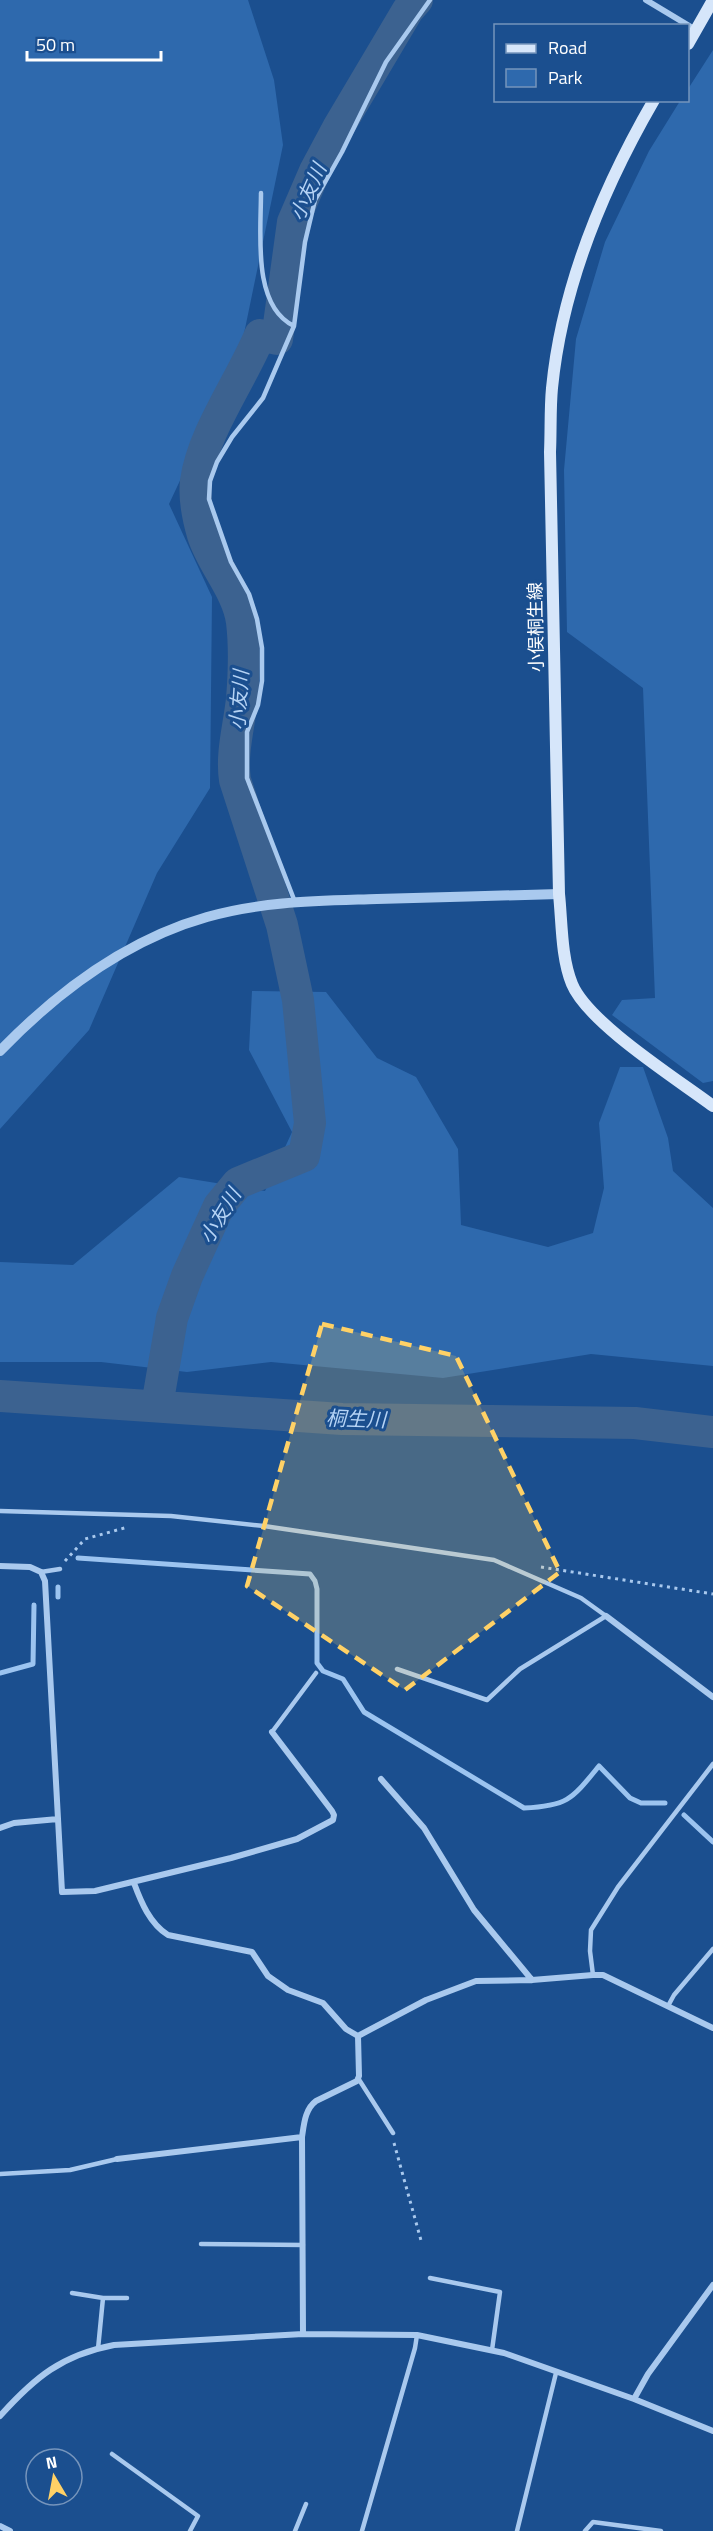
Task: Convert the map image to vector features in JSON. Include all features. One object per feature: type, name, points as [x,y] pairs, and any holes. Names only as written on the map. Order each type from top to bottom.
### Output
[{"type":"main road","points":[[689,41],[713,0]]},
{"type":"main road","name":"小俣桐生線","points":[[653,102],[636,131],[592,226],[573,281],[552,388],[550,464],[559,894],[567,964],[572,984],[580,999],[603,1023],[713,1106]]},
{"type":"street","points":[[646,0],[686,24]]},
{"type":"street","points":[[689,26],[696,30]]},
{"type":"street","points":[[0,1051],[24,1026],[100,967],[133,947],[204,918],[291,902],[559,894]]},
{"type":"street","points":[[0,1566],[30,1567],[41,1572],[45,1581],[62,1892],[95,1891],[297,1839],[333,1820],[332,1811],[272,1732]]},
{"type":"street","points":[[606,1616],[713,1697]]},
{"type":"street","points":[[381,1779],[424,1828],[474,1910],[532,1980]]},
{"type":"street","points":[[0,1828],[14,1823],[58,1819]]},
{"type":"street","points":[[134,1882],[147,1911],[162,1932],[252,1952],[268,1976],[288,1990],[323,2003],[346,2029],[358,2036],[360,2045],[358,2078],[351,2085],[311,2104],[306,2115],[302,2137],[303,2334]]},
{"type":"street","points":[[358,2036],[426,2000],[476,1981],[532,1980],[593,1974],[603,1975],[713,2028]]},
{"type":"street","points":[[117,2159],[302,2137]]},
{"type":"street","points":[[634,2399],[648,2374],[713,2285]]},
{"type":"street","points":[[0,2416],[28,2385],[50,2368],[75,2355],[114,2345],[303,2334],[417,2335],[492,2350],[634,2399],[713,2431]]},
{"type":"street","points":[[0,2526],[10,2531]]},
{"type":"lane","points":[[291,902],[247,778],[248,732],[258,705],[262,681],[262,648],[257,619],[249,594],[231,562],[209,500],[210,481],[217,462],[232,437],[263,398],[292,325],[305,242],[315,200],[342,152],[386,62],[430,0]]},
{"type":"lane","points":[[261,194],[262,276],[273,306],[292,325]]},
{"type":"lane","points":[[0,1511],[171,1516],[264,1526],[494,1560],[581,1598],[606,1616],[520,1669],[487,1700],[397,1669]]},
{"type":"lane","points":[[41,1572],[60,1569]]},
{"type":"lane","points":[[272,1732],[316,1673]]},
{"type":"lane","points":[[593,1974],[590,1951],[591,1930],[618,1887],[713,1764]]},
{"type":"lane","points":[[668,2006],[674,1995],[713,1949]]},
{"type":"lane","points":[[358,2078],[393,2133]]},
{"type":"lane","points":[[0,2174],[70,2169],[117,2159]]},
{"type":"lane","points":[[201,2244],[303,2245]]},
{"type":"lane","points":[[430,2278],[500,2292],[492,2350]]},
{"type":"lane","points":[[72,2294],[127,2298]]},
{"type":"lane","points":[[98,2349],[103,2298]]},
{"type":"lane","points":[[362,2531],[417,2335]]},
{"type":"lane","points":[[517,2531],[556,2373]]},
{"type":"lane","points":[[111,2454],[198,2516],[190,2531]]},
{"type":"lane","points":[[295,2531],[306,2504]]},
{"type":"lane","points":[[585,2531],[592,2522],[661,2531]]},
{"type":"path","points":[[60,1569],[85,1539],[130,1526]]},
{"type":"path","points":[[534,1566],[713,1594]]},
{"type":"path","points":[[393,2133],[422,2244]]},
{"type":"highlighted area","points":[[322,1324],[456,1356],[560,1572],[405,1690],[247,1586]]},
{"type":"green space","points":[[0,0],[248,0],[274,80],[283,145],[240,353],[169,504],[212,597],[210,788],[157,873],[89,1030],[0,1129]]},
{"type":"green space","points":[[713,50],[713,1081],[703,1083],[612,1015],[622,1000],[655,998],[643,688],[567,632],[564,470],[576,339],[605,242],[649,151],[679,102],[689,102],[689,87]]},
{"type":"green space","points":[[252,991],[326,992],[377,1058],[416,1077],[458,1149],[461,1225],[548,1247],[593,1233],[604,1188],[599,1123],[620,1067],[643,1067],[668,1138],[673,1171],[713,1208],[713,1366],[591,1354],[443,1378],[271,1362],[187,1372],[101,1362],[0,1362],[0,1262],[73,1265],[179,1177],[265,1191],[292,1132],[249,1050]]},
{"type":"waterway","name":"小友川","points":[[157,1406],[172,1318],[187,1276],[219,1206],[238,1183],[304,1156],[310,1123],[298,1000],[282,925],[235,780],[235,750],[243,680],[242,622],[235,599],[203,535],[197,508],[196,481],[206,444],[214,425],[260,335],[277,339],[293,222],[315,171],[408,10],[417,0]]},
{"type":"waterway","name":"桐生川","points":[[0,1396],[342,1419],[635,1423],[713,1432]]},
{"type":"waterway","points":[[78,1558],[310,1574],[317,1589],[317,1663],[323,1671],[343,1679],[364,1712],[524,1808],[560,1803],[568,1799],[599,1766],[630,1798],[641,1803],[665,1803]]},
{"type":"waterway","points":[[58,1587],[58,1597]]},
{"type":"waterway","points":[[0,1673],[33,1664],[34,1605]]},
{"type":"waterway","points":[[684,1815],[713,1842]]}]
